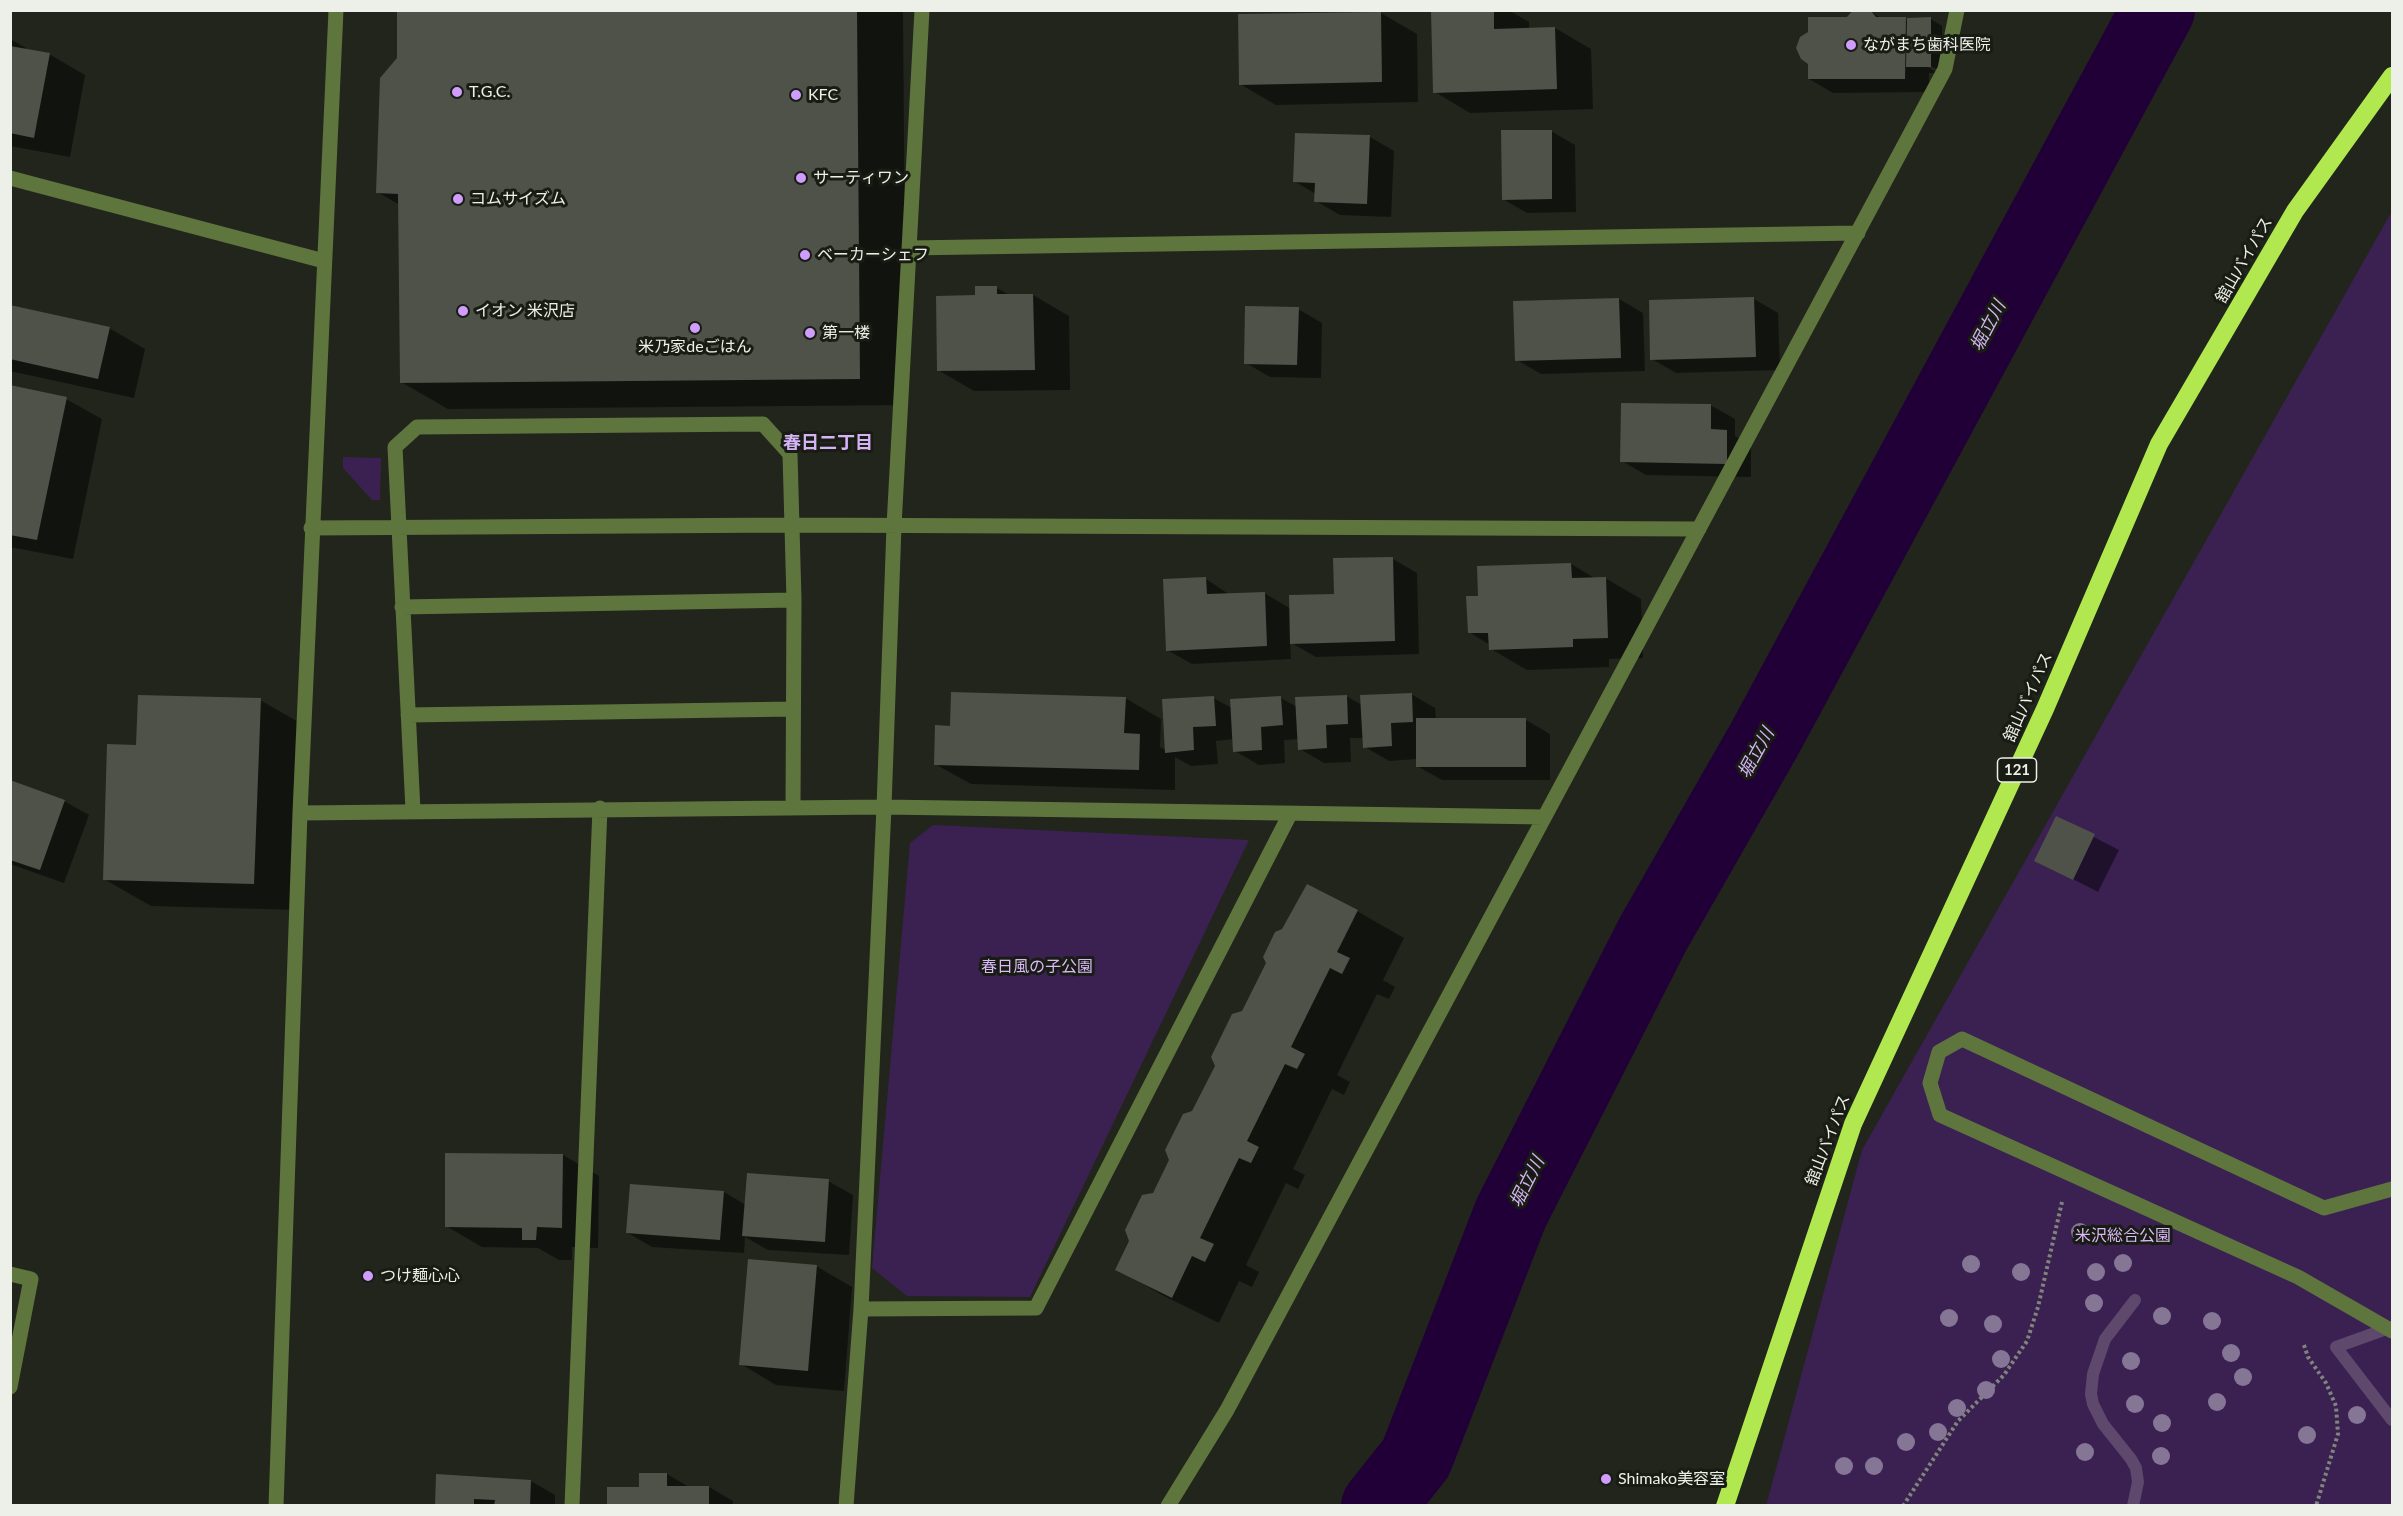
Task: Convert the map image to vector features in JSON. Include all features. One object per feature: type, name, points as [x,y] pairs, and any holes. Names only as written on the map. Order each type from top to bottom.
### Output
[{"type":"highway","name":"舘山バイパス","points":[[1725,1506],[1852,1124],[2045,710],[2158,444],[2295,211],[2392,76]]},
{"type":"street","points":[[276,1506],[311,528],[336,10]]},
{"type":"street","points":[[846,1506],[861,1309],[884,807],[894,526],[922,10]]},
{"type":"street","points":[[1168,1506],[1227,1410],[1945,69],[1957,10]]},
{"type":"street","points":[[10,177],[324,261]]},
{"type":"street","points":[[909,248],[1858,233]]},
{"type":"street","points":[[413,810],[395,447],[417,427],[763,424],[790,454],[794,600],[793,807]]},
{"type":"street","points":[[311,528],[792,525],[1699,529]]},
{"type":"street","points":[[402,607],[794,600]]},
{"type":"street","points":[[408,715],[793,709]]},
{"type":"street","points":[[300,813],[600,808],[884,807],[1544,817]]},
{"type":"street","points":[[572,1506],[600,808]]},
{"type":"street","points":[[861,1309],[1036,1308],[1290,814]]},
{"type":"street","points":[[2392,1189],[2324,1208],[1962,1039],[1939,1052],[1930,1083],[1940,1114],[2298,1277],[2392,1331]]},
{"type":"street","points":[[10,1274],[31,1279],[10,1387]]},
{"type":"path","points":[[1903,1506],[1958,1421],[2004,1374],[2027,1341],[2038,1307],[2062,1202]]},
{"type":"path","points":[[2304,1345],[2308,1357],[2326,1383],[2336,1406],[2338,1434],[2316,1506]]},
{"type":"green space","name":"米沢総合公園","points":[[2392,211],[2392,1505],[1766,1506],[1862,1150]]},
{"type":"green space","points":[[343,457],[381,458],[380,500],[372,500],[343,468]]},
{"type":"green space","name":"春日風の子公園","points":[[933,825],[1249,840],[1030,1297],[907,1296],[872,1268],[910,843]]},
{"type":"building","name":"イオン 米沢店","points":[[397,10],[857,10],[860,379],[400,383],[398,194],[376,193],[380,78],[397,58]]},
{"type":"building","points":[[1431,10],[1494,10],[1494,29],[1555,27],[1557,89],[1433,93]]},
{"type":"building","name":"ながまち歯科医院","points":[[1853,10],[1870,10],[1876,17],[1906,17],[1905,79],[1808,79],[1808,64],[1801,59],[1796,48],[1800,37],[1808,32],[1808,17],[1847,17]]},
{"type":"building","points":[[1381,12],[1382,82],[1239,85],[1238,14]]},
{"type":"building","points":[[1931,17],[1931,67],[1906,67],[1907,18]]},
{"type":"building","points":[[10,46],[50,53],[34,138],[10,133]]},
{"type":"building","points":[[1501,130],[1552,130],[1552,199],[1502,200]]},
{"type":"building","points":[[1295,133],[1370,135],[1367,204],[1314,202],[1315,183],[1293,182]]},
{"type":"building","points":[[975,286],[997,286],[997,294],[1033,294],[1035,370],[937,371],[936,296],[975,295]]},
{"type":"building","points":[[1754,297],[1756,357],[1650,360],[1649,300]]},
{"type":"building","points":[[1619,298],[1621,358],[1515,361],[1513,301]]},
{"type":"building","points":[[10,305],[110,327],[98,379],[10,359]]},
{"type":"building","points":[[1245,306],[1299,307],[1297,365],[1244,364]]},
{"type":"building","points":[[10,385],[67,397],[37,540],[10,535]]},
{"type":"building","points":[[1621,403],[1711,404],[1711,429],[1727,430],[1727,464],[1620,462]]},
{"type":"building","points":[[1393,557],[1395,641],[1290,644],[1289,595],[1334,594],[1333,558]]},
{"type":"building","points":[[1571,563],[1572,578],[1606,577],[1608,638],[1573,639],[1573,647],[1489,650],[1488,633],[1468,633],[1466,596],[1478,596],[1477,566]]},
{"type":"building","points":[[1206,577],[1207,594],[1265,592],[1267,646],[1166,651],[1163,579]]},
{"type":"building","points":[[951,692],[1126,697],[1124,733],[1140,734],[1139,770],[934,765],[935,725],[950,726]]},
{"type":"building","points":[[1412,693],[1413,722],[1391,723],[1392,746],[1363,748],[1360,695]]},
{"type":"building","points":[[138,695],[261,698],[254,884],[103,880],[107,744],[136,745]]},
{"type":"building","points":[[1347,695],[1348,724],[1326,725],[1327,748],[1298,750],[1295,697]]},
{"type":"building","points":[[1214,696],[1216,726],[1193,727],[1194,750],[1165,753],[1162,699]]},
{"type":"building","points":[[1281,696],[1283,725],[1261,727],[1262,750],[1233,752],[1230,699]]},
{"type":"building","points":[[1416,718],[1526,718],[1526,767],[1416,767]]},
{"type":"building","points":[[10,780],[65,800],[40,870],[10,860]]},
{"type":"building","points":[[2056,816],[2095,834],[2073,880],[2034,861]]},
{"type":"building","points":[[1307,884],[1358,910],[1337,952],[1350,958],[1342,974],[1330,968],[1291,1047],[1305,1054],[1297,1069],[1285,1064],[1247,1141],[1259,1147],[1251,1163],[1239,1158],[1200,1238],[1214,1244],[1205,1262],[1192,1256],[1172,1298],[1115,1270],[1129,1241],[1125,1230],[1142,1195],[1153,1193],[1169,1160],[1165,1150],[1183,1114],[1192,1111],[1215,1066],[1211,1057],[1232,1014],[1242,1011],[1266,963],[1263,957],[1275,932],[1282,929]]},
{"type":"building","points":[[445,1153],[563,1154],[562,1228],[537,1227],[536,1240],[522,1240],[522,1228],[445,1227]]},
{"type":"building","points":[[747,1173],[829,1179],[825,1242],[742,1236]]},
{"type":"building","points":[[630,1184],[724,1191],[720,1240],[626,1233]]},
{"type":"building","points":[[748,1259],[817,1265],[808,1371],[739,1365]]},
{"type":"building","points":[[639,1473],[667,1473],[667,1486],[709,1486],[709,1506],[607,1506],[607,1487],[639,1487]]},
{"type":"building","points":[[436,1474],[531,1480],[530,1506],[494,1506],[495,1500],[474,1499],[474,1506],[435,1506]]},
{"type":"waterway","name":"堀立川","points":[[1378,1506],[1416,1458],[1511,1213],[1653,934],[1764,740],[2158,10]]},
{"type":"waterway","points":[[2133,1506],[2138,1482],[2136,1468],[2103,1424],[2093,1404],[2091,1394],[2093,1374],[2105,1339],[2135,1300]]},
{"type":"waterway","points":[[2392,1327],[2336,1347],[2392,1420]]},
{"type":"place","name":"ながまち歯科医院","points":[[1851,45]]},
{"type":"place","name":"T.G.C.","points":[[457,92]]},
{"type":"place","name":"KFC","points":[[796,95]]},
{"type":"place","name":"サーティワン","points":[[801,178]]},
{"type":"place","name":"コムサイズム","points":[[458,199]]},
{"type":"place","name":"ベーカーシェフ","points":[[805,255]]},
{"type":"place","name":"イオン 米沢店","points":[[463,311]]},
{"type":"place","name":"米乃家deごはん","points":[[695,328]]},
{"type":"place","name":"第一楼","points":[[810,333]]},
{"type":"place","name":"つけ麺心心","points":[[368,1276]]},
{"type":"place","name":"Shimako美容室","points":[[1606,1479]]},
{"type":"district","name":"春日二丁目","points":[[828,443]]}]
